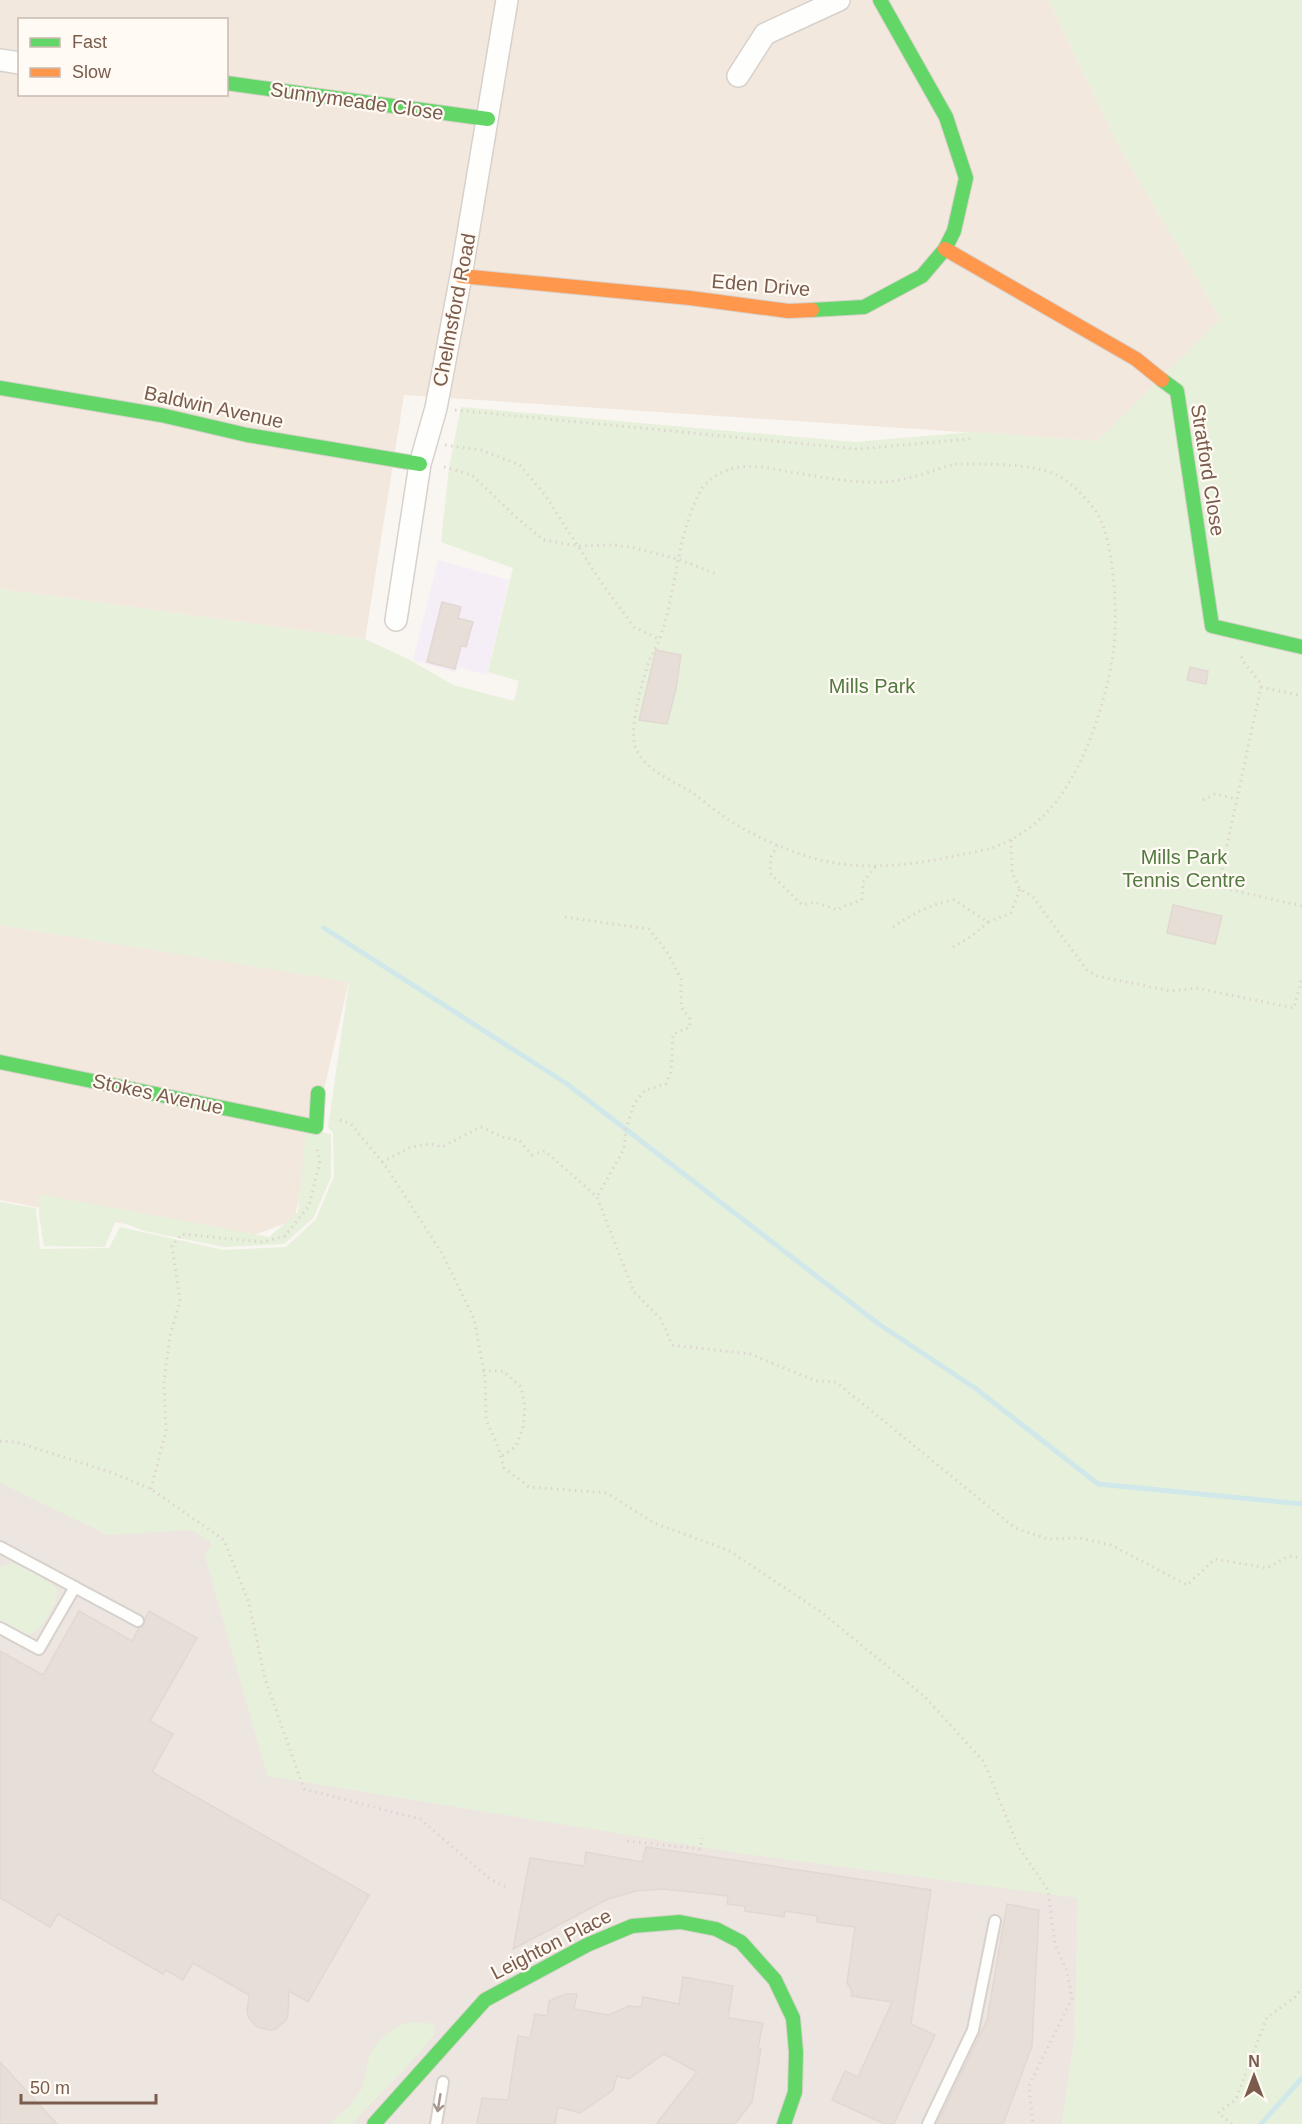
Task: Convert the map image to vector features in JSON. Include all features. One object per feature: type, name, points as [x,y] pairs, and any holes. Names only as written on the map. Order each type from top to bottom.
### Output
[{"type":"street","name":"Chelmsford Road","points":[[396,620],[420,464],[436,408],[461,276],[507,0]]},
{"type":"street","points":[[738,76],[765,34],[839,0]]},
{"type":"street","name":"Eden Drive","points":[[461,276],[690,298],[788,311],[864,307],[922,276],[945,249],[954,231],[966,178],[946,117],[880,0]]},
{"type":"street","points":[[0,60],[18,63]]},
{"type":"street","name":"Sunnymeade Close","points":[[228,83],[488,119]]},
{"type":"street","name":"Stratford Close","points":[[945,249],[1136,359],[1177,391],[1212,626],[1302,647]]},
{"type":"street","name":"Baldwin Avenue","points":[[0,388],[161,415],[247,435],[420,464]]},
{"type":"street","name":"Stokes Avenue","points":[[0,1062],[316,1135]]},
{"type":"street","points":[[316,1135],[318,1093]]},
{"type":"street","name":"Leighton Place","points":[[374,2124],[485,2000],[587,1945],[632,1926],[680,1922],[716,1929],[741,1942],[775,1980],[793,2018],[796,2052],[795,2092],[784,2124]]},
{"type":"lane","points":[[0,1547],[138,1621]]},
{"type":"lane","points":[[0,1628],[39,1649],[75,1587]]},
{"type":"lane","points":[[927,2124],[973,2030],[995,1921]]},
{"type":"lane","points":[[436,2124],[442,2082]]},
{"type":"path","points":[[436,408],[857,449],[970,439]]},
{"type":"path","points":[[438,444],[481,450],[520,465],[545,495],[603,585],[634,627],[659,639]]},
{"type":"path","points":[[420,464],[449,468],[472,475],[517,519],[544,540],[579,546],[631,547],[678,559],[716,574]]},
{"type":"path","points":[[955,464],[1038,469],[1058,476],[1079,491],[1101,519],[1110,549],[1116,635],[1113,658],[1098,716],[1077,770],[1062,794],[1045,814],[1011,840],[1001,845],[906,865],[876,866],[832,863],[812,858],[777,845],[728,820],[691,792],[653,770],[635,746],[634,721],[649,662],[659,639],[675,581],[678,559],[694,505],[703,486],[722,472],[740,466],[763,467],[857,481],[886,482],[955,464]]},
{"type":"path","points":[[1218,887],[1261,687],[1242,661],[1235,631]]},
{"type":"path","points":[[1261,687],[1302,696]]},
{"type":"path","points":[[1215,794],[1216,790]]},
{"type":"path","points":[[1203,800],[1215,794],[1236,799]]},
{"type":"path","points":[[1011,840],[1012,873],[1020,889],[1033,897],[1087,970],[1097,976],[1171,991],[1196,988],[1294,1008],[1302,976]]},
{"type":"path","points":[[777,845],[771,857],[770,873],[802,905],[814,902],[838,910],[844,905],[855,904],[862,899],[863,882],[876,866]]},
{"type":"path","points":[[1201,883],[1302,906]]},
{"type":"path","points":[[953,947],[972,936],[988,922],[1011,913],[1020,889]]},
{"type":"path","points":[[893,927],[914,913],[942,902],[954,900],[988,922]]},
{"type":"path","points":[[565,917],[649,929],[667,952],[681,979],[681,1007],[690,1019],[690,1027],[673,1034],[671,1072],[666,1084],[645,1090],[634,1104],[626,1129],[624,1149],[597,1197]]},
{"type":"path","points":[[151,1489],[166,1431],[164,1381],[170,1336],[180,1301],[172,1246],[182,1234],[263,1242],[285,1236],[309,1206],[320,1161],[316,1135],[335,1118],[351,1125],[382,1162],[442,1255],[474,1319],[483,1371],[486,1420],[504,1468],[529,1486],[607,1493],[654,1523],[728,1550],[821,1612],[924,1696],[984,1762],[1018,1846],[1048,1890],[1054,1945],[1066,1971],[1072,1998],[1029,2086],[1033,2124]]},
{"type":"path","points":[[382,1162],[411,1147],[430,1144],[442,1147],[481,1127],[501,1137],[519,1140],[532,1155],[544,1151],[597,1197],[634,1292],[662,1318],[672,1345],[750,1354],[816,1381],[836,1383],[1015,1528],[1048,1539],[1080,1538],[1111,1545],[1187,1585],[1215,1559],[1266,1568],[1290,1556],[1302,1558]]},
{"type":"path","points":[[483,1371],[502,1371],[521,1387],[525,1406],[523,1428],[516,1446],[501,1457]]},
{"type":"path","points":[[0,1441],[16,1442],[110,1472],[151,1489],[224,1540],[249,1603],[265,1679],[304,1789],[420,1819],[490,1879],[506,1887]]},
{"type":"path","points":[[627,1841],[700,1850],[702,1838]]},
{"type":"path","points":[[1232,2124],[1218,2113],[1236,2099],[1267,2017],[1294,1998],[1302,1988]]},
{"type":"shaded area","points":[[0,0],[1049,0],[1117,143],[1221,319],[1097,441],[404,395],[365,639],[0,589]]},
{"type":"shaded area","points":[[438,560],[509,580],[487,675],[459,667],[455,672],[413,660]]},
{"type":"shaded area","points":[[0,925],[349,981],[294,1220],[230,1244],[0,1200]]},
{"type":"shaded area","points":[[0,1454],[212,1485],[211,1549],[1078,1898],[1075,2036],[1062,2124],[0,2124]]},
{"type":"green space","points":[[1049,0],[1302,0],[1302,2124],[1062,2124],[1075,2036],[1078,1898],[738,1853],[267,1776],[205,1556],[212,1543],[191,1530],[108,1535],[0,1483],[0,1202],[36,1208],[40,1249],[109,1248],[120,1227],[224,1250],[286,1247],[316,1219],[334,1176],[333,1133],[328,1127],[349,982],[0,925],[0,589],[365,639],[410,660],[453,685],[514,701],[519,681],[488,672],[513,568],[441,542],[449,468],[461,407],[855,442],[972,432],[1097,441],[1221,319],[1117,143]]},
{"type":"green space","points":[[306,1129],[331,1134],[331,1177],[314,1217],[284,1244],[224,1247],[144,1231],[116,1220],[105,1247],[44,1246],[39,1215],[39,1194],[269,1237],[298,1212]]},
{"type":"green space","points":[[12,1563],[25,1567],[55,1587],[58,1592],[56,1601],[43,1624],[33,1633],[22,1633],[0,1621],[0,1567]]},
{"type":"green space","points":[[413,2022],[434,2024],[435,2033],[352,2124],[330,2124],[351,2104],[361,2090],[369,2058],[376,2045],[393,2029]]},
{"type":"building","points":[[442,602],[461,607],[458,618],[473,622],[466,647],[461,646],[455,669],[427,662]]},
{"type":"building","points":[[656,650],[681,655],[676,689],[667,724],[639,720]]},
{"type":"building","points":[[1190,667],[1208,671],[1206,684],[1187,680]]},
{"type":"building","points":[[1173,905],[1222,916],[1215,944],[1167,933]]},
{"type":"building","points":[[79,1611],[132,1641],[139,1628],[144,1625],[149,1611],[197,1638],[150,1721],[173,1734],[152,1772],[369,1895],[308,2002],[289,1991],[286,2020],[276,2029],[257,2027],[247,2012],[249,1995],[193,1963],[183,1980],[166,1970],[163,1974],[58,1914],[50,1927],[0,1898],[0,1651],[43,1675]]},
{"type":"building","points":[[646,1847],[931,1890],[911,2024],[935,2035],[894,2124],[885,2124],[832,2100],[845,2071],[858,2077],[892,2002],[851,1996],[852,1991],[847,1983],[855,1927],[817,1922],[817,1916],[785,1911],[784,1917],[745,1911],[745,1906],[727,1904],[728,1896],[664,1889],[636,1891],[608,1899],[513,1949],[530,1858],[584,1866],[586,1852],[642,1862]]},
{"type":"building","points":[[1007,1904],[1039,1910],[1032,2046],[1003,2124],[937,2124],[987,2020]]},
{"type":"building","points":[[683,1977],[733,1986],[728,2018],[763,2023],[752,2102],[735,2124],[656,2124],[697,2072],[664,2054],[629,2079],[617,2076],[613,2090],[580,2113],[558,2107],[555,2124],[477,2124],[482,2098],[508,2100],[518,2036],[530,2038],[535,2014],[547,2016],[549,2001],[566,1994],[577,1994],[574,2009],[609,2015],[629,2006],[641,2007],[643,1997],[679,2004]]},
{"type":"building","points":[[0,2062],[57,2124],[0,2124]]},
{"type":"waterway","points":[[324,928],[567,1084],[880,1325],[975,1388],[1098,1484],[1302,1504]]},
{"type":"waterway","points":[[1261,2124],[1302,2078]]},
{"type":"traffic: fast","points":[[812,310],[864,307],[922,276],[945,249],[954,231],[966,178],[946,117],[880,0]]},
{"type":"traffic: fast","points":[[228,83],[488,119]]},
{"type":"traffic: fast","points":[[1162,380],[1177,391],[1212,626],[1302,647]]},
{"type":"traffic: fast","points":[[0,388],[161,415],[247,435],[420,464]]},
{"type":"traffic: fast","points":[[0,1062],[316,1127],[318,1093]]},
{"type":"traffic: fast","points":[[374,2124],[485,2000],[587,1945],[632,1926],[680,1922],[716,1929],[741,1942],[775,1980],[793,2018],[796,2052],[795,2092],[784,2124]]},
{"type":"traffic: slow","points":[[945,249],[1136,359],[1162,380]]},
{"type":"traffic: slow","points":[[461,276],[690,298],[788,311],[812,310]]},
{"type":"park label","name":"Mills Park","points":[[872,686]]},
{"type":"park label","name":"Mills Park Tennis Centre","points":[[1184,868]]}]
